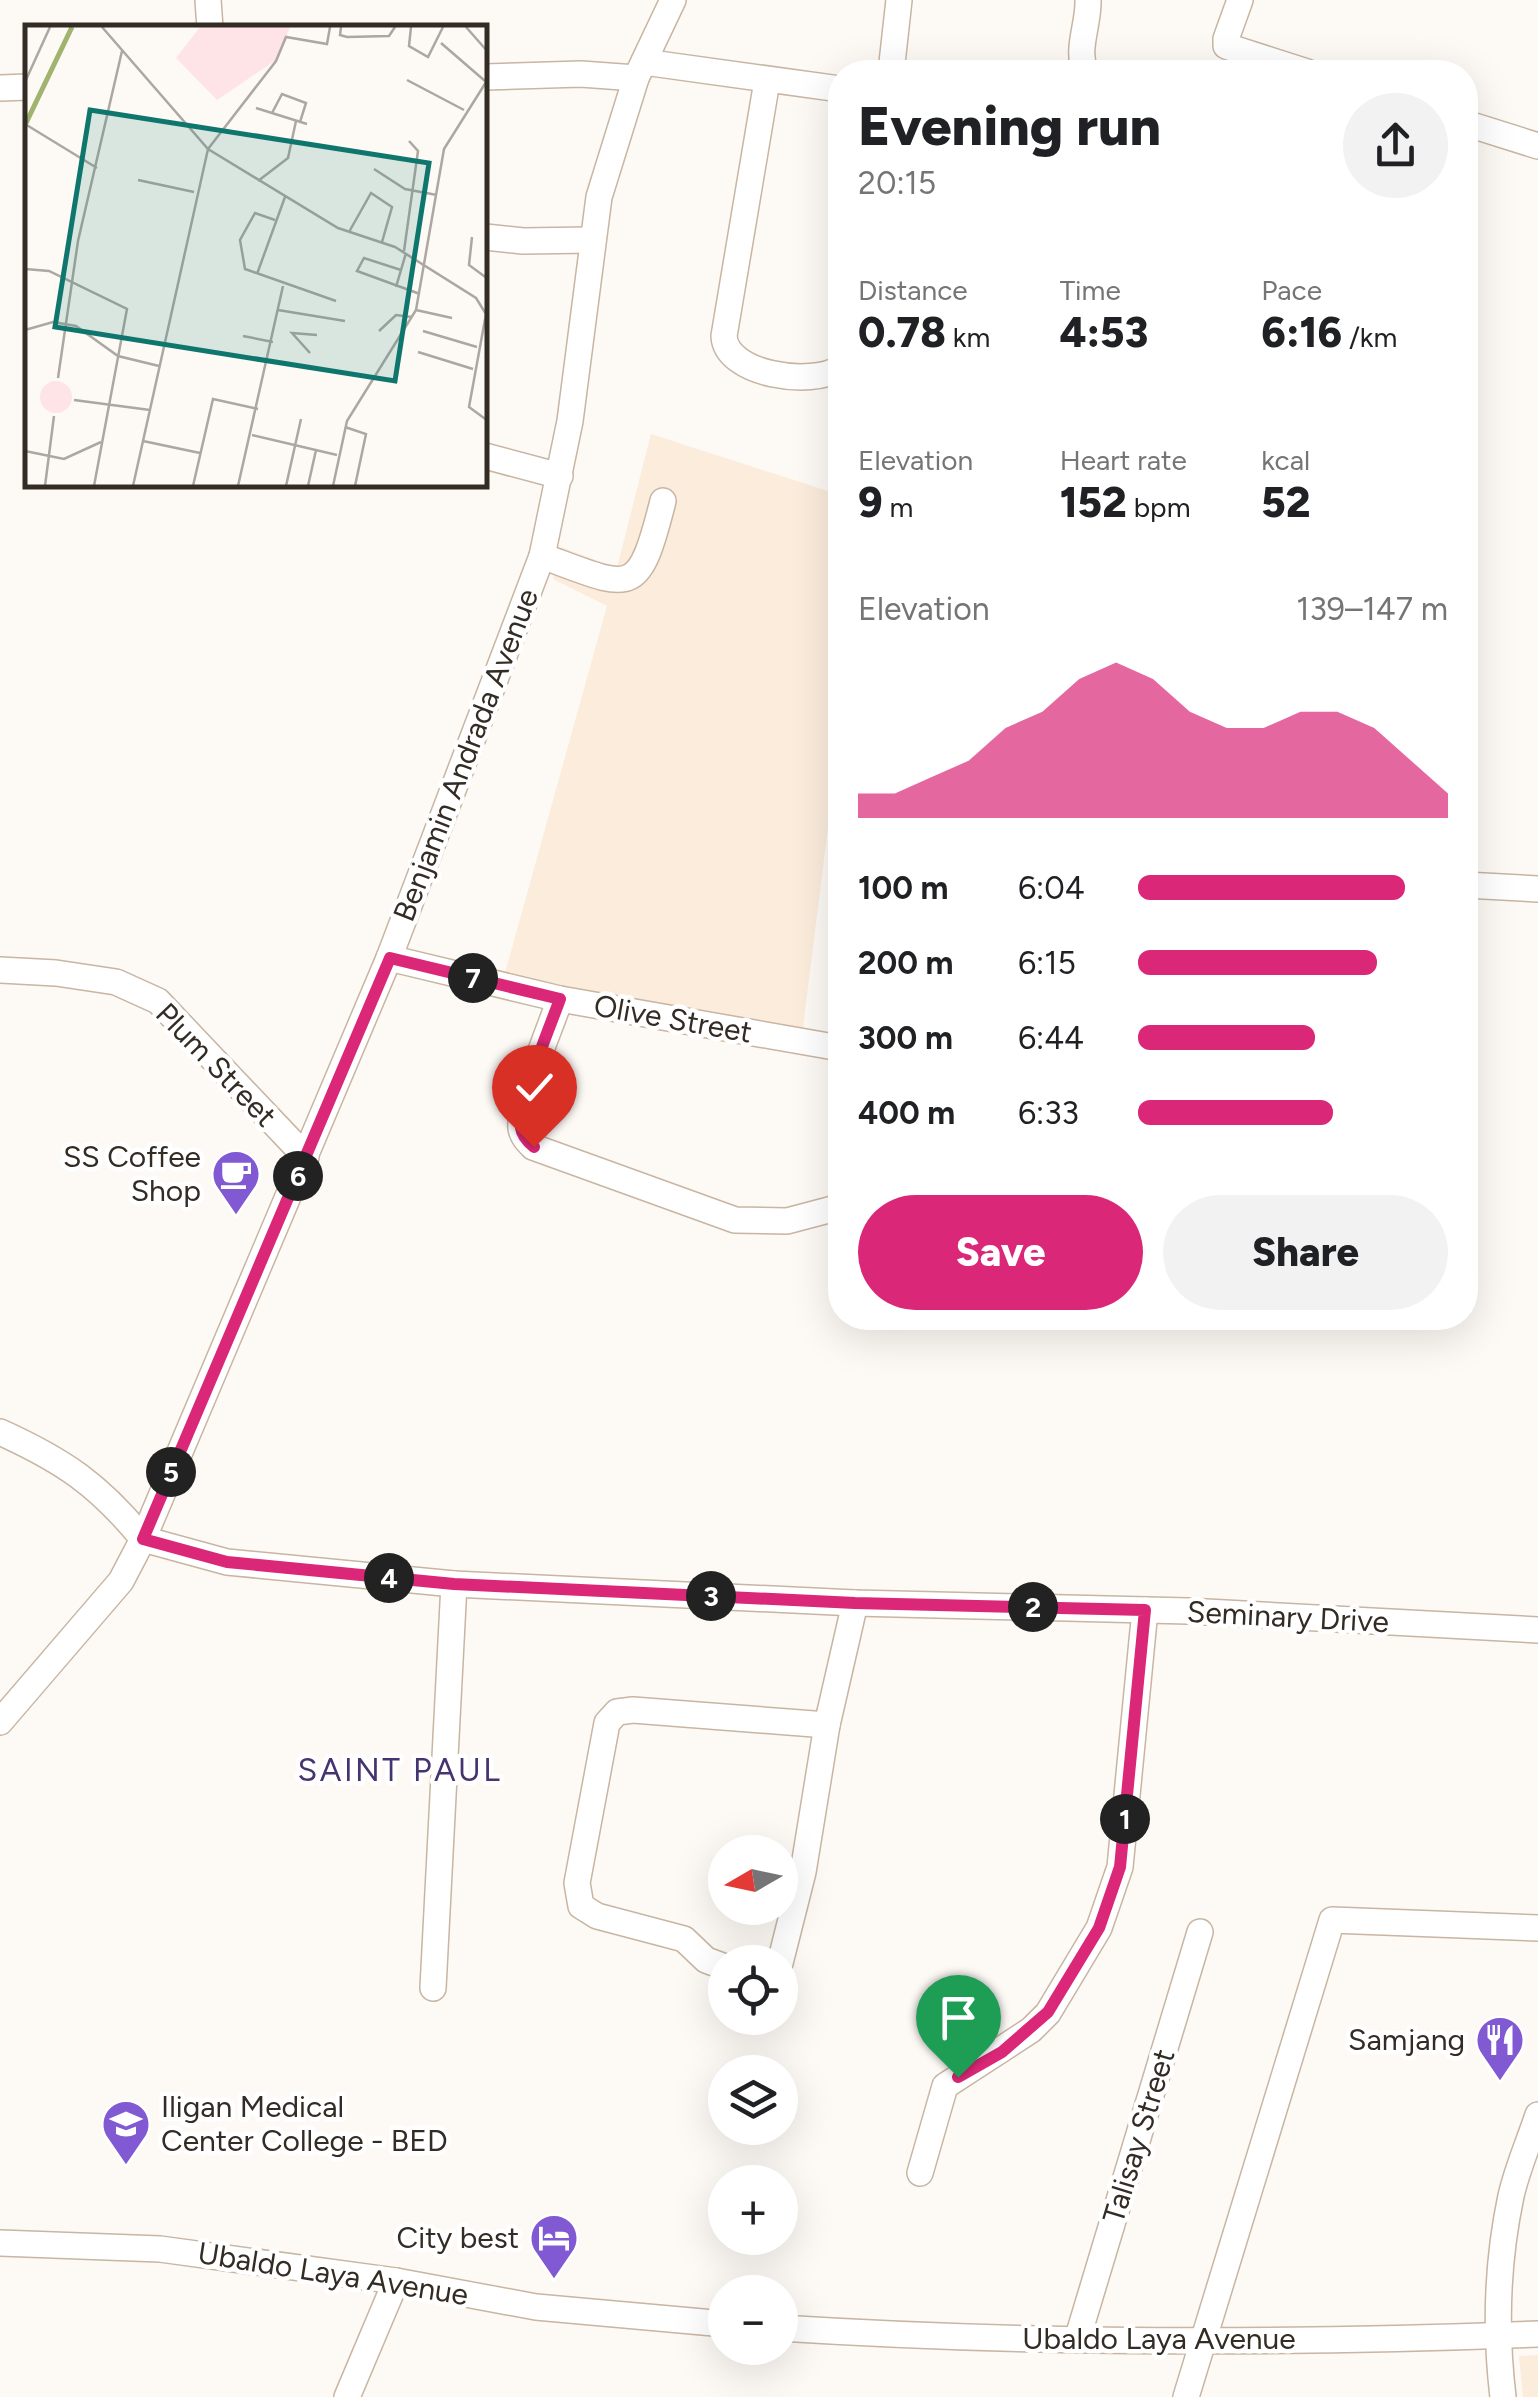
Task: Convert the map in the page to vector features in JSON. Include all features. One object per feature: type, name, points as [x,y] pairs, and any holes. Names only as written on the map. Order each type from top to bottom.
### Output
[{"type":"street","points":[[208,0],[210,25]]},
{"type":"street","name":"Benjamin Andrada Avenue","points":[[0,1722],[120,1581],[143,1539],[390,958],[542,556],[570,421],[599,197],[640,70],[673,0]]},
{"type":"street","points":[[892,60],[899,0]]},
{"type":"street","points":[[1083,60],[1080,49],[1088,22],[1088,0]]},
{"type":"street","points":[[1240,0],[1226,46],[1270,60]]},
{"type":"street","points":[[488,76],[640,70],[828,88]]},
{"type":"street","points":[[767,82],[724,348],[734,359],[765,372],[817,379],[828,374]]},
{"type":"street","points":[[0,88],[25,87]]},
{"type":"street","points":[[1478,127],[1538,146]]},
{"type":"street","points":[[488,237],[592,240]]},
{"type":"street","points":[[488,457],[560,476]]},
{"type":"street","points":[[542,556],[601,578],[626,580],[635,576],[650,554],[663,501]]},
{"type":"street","points":[[1478,887],[1538,890]]},
{"type":"street","name":"Olive Street","points":[[390,958],[560,999],[828,1046]]},
{"type":"street","name":"Plum Street","points":[[0,970],[116,982],[158,1001],[306,1157]]},
{"type":"street","points":[[560,999],[524,1107],[521,1127],[534,1147],[735,1220],[787,1222],[828,1210]]},
{"type":"street","points":[[0,1432],[78,1473],[113,1502],[143,1539]]},
{"type":"street","name":"Seminary Drive","points":[[143,1539],[227,1562],[454,1584],[855,1603],[1145,1610],[1538,1630]]},
{"type":"street","points":[[434,1988],[454,1584]]},
{"type":"street","points":[[785,1945],[803,1872],[827,1725],[855,1603]]},
{"type":"street","points":[[920,2173],[945,2086],[1002,2052],[1040,2021],[1099,1928],[1120,1867],[1145,1610]]},
{"type":"street","points":[[708,1961],[684,1939],[597,1916],[581,1906],[577,1883],[607,1723],[617,1712],[633,1710],[827,1725]]},
{"type":"street","points":[[1186,2397],[1332,1920],[1538,1928]]},
{"type":"street","name":"Talisay Street","points":[[1077,2340],[1200,1932]]},
{"type":"street","points":[[1503,2397],[1498,2336],[1502,2252],[1512,2194],[1538,2115]]},
{"type":"street","name":"Ubaldo Laya Avenue","points":[[0,2242],[160,2249],[396,2281],[536,2307],[708,2322]]},
{"type":"street","points":[[347,2397],[396,2281]]},
{"type":"street","name":"Ubaldo Laya Avenue","points":[[798,2329],[918,2337],[1077,2340],[1538,2334]]},
{"type":"shaded area","points":[[651,434],[828,491],[828,827],[802,1035],[505,973],[607,606],[553,579],[561,547],[617,568]]},
{"type":"shaded area","points":[[1538,2355],[1538,2397],[1523,2397],[1519,2356]]},
{"type":"place","name":"SS Coffee Shop","points":[[236,1216]]},
{"type":"place","name":"Samjang","points":[[1500,2082]]},
{"type":"place","name":"Iligan Medical Center College - BED","points":[[126,2166]]},
{"type":"place","name":"City best","points":[[554,2280]]},
{"type":"district","name":"SAINT PAUL","points":[[400,1770]]},
{"type":"route","points":[[534,1147],[521,1127],[524,1107],[560,999],[390,958],[143,1539],[227,1562],[454,1584],[855,1603],[1145,1610],[1120,1867],[1099,1928],[1048,2012],[1031,2030],[958,2077]]}]
